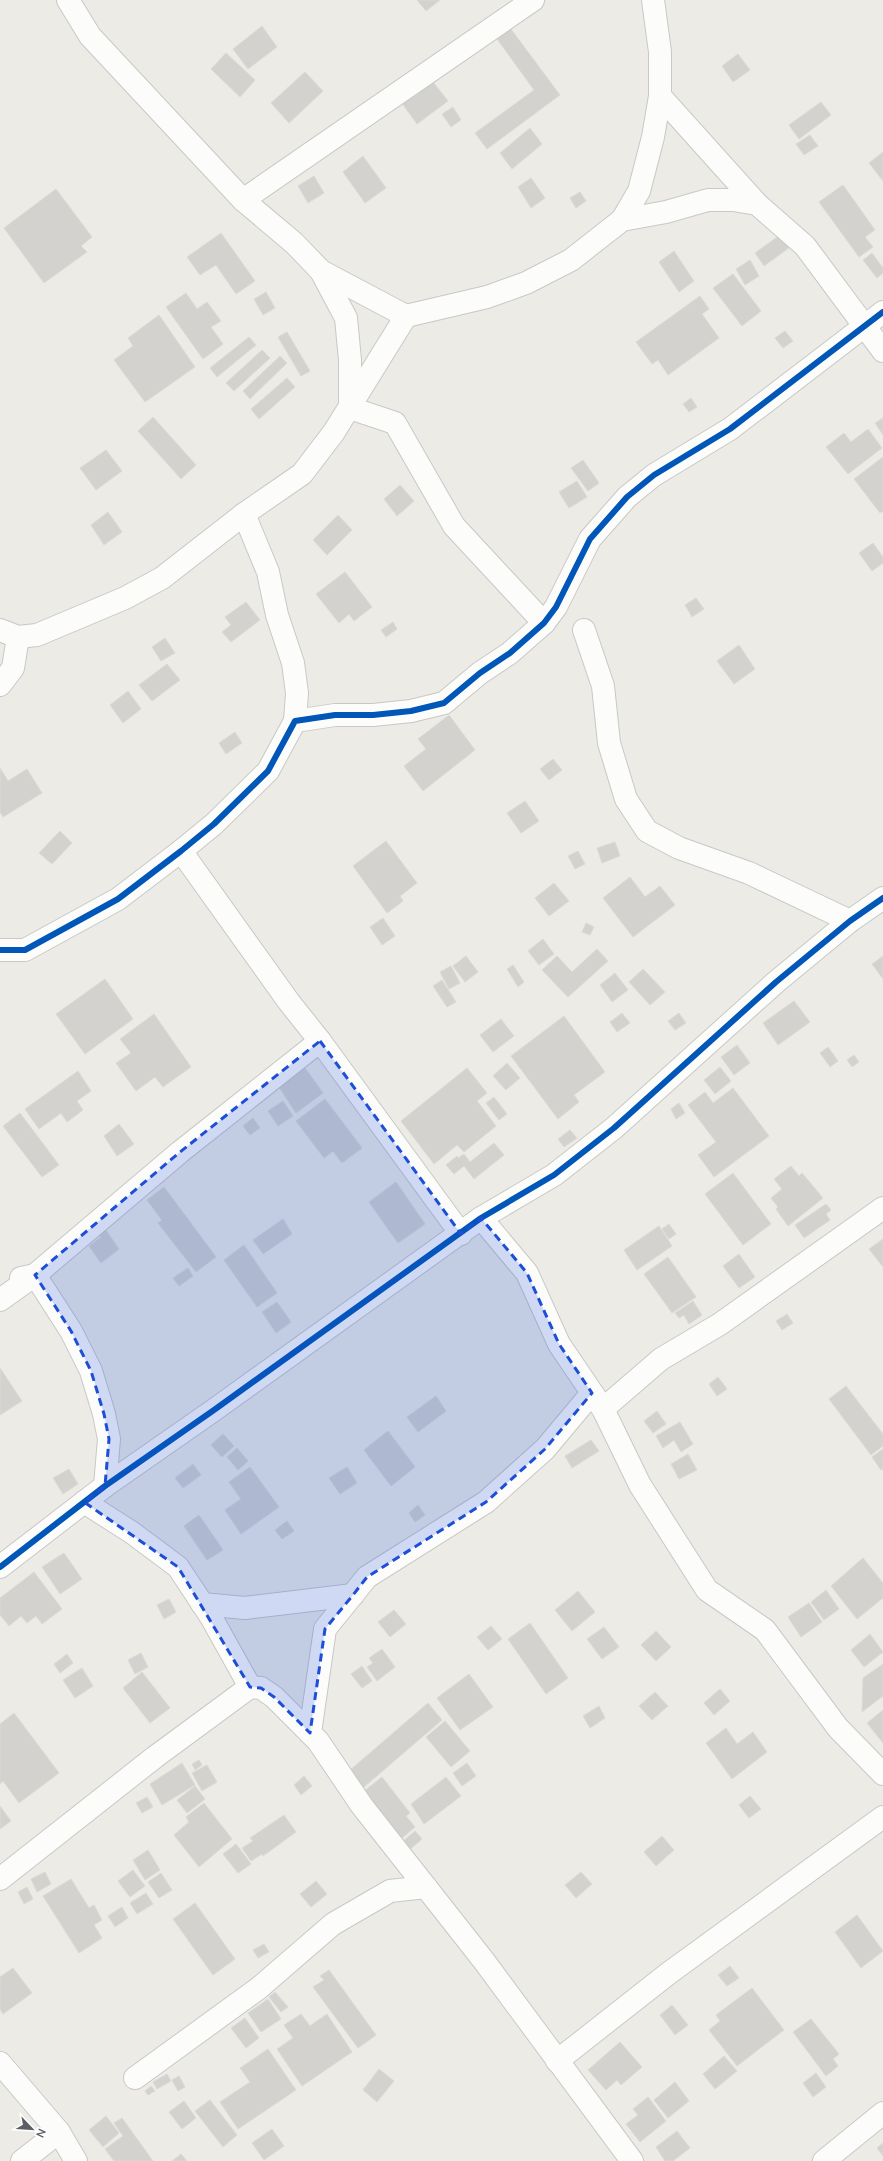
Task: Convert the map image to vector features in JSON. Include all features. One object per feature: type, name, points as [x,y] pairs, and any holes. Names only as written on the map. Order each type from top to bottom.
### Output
[{"type":"street","points":[[68,0],[90,36],[243,200],[294,243],[321,270],[406,316],[487,297],[526,283],[571,260],[622,220],[639,191],[653,137],[660,96],[660,52],[653,0]]},
{"type":"street","points":[[243,200],[532,0]]},
{"type":"street","points":[[660,96],[757,204],[805,246],[883,351]]},
{"type":"street","points":[[622,220],[666,212],[708,200],[733,200],[757,204]]},
{"type":"street","points":[[321,270],[346,318],[350,360],[350,408]]},
{"type":"street","points":[[295,721],[335,715],[373,715],[411,712],[444,703],[480,673],[510,653],[544,623],[556,607],[590,539],[627,497],[654,475],[730,429],[883,312]]},
{"type":"street","points":[[0,685],[14,668],[9,633],[37,635],[125,598],[162,578],[244,514],[302,474],[350,408],[406,316]]},
{"type":"street","points":[[350,408],[395,423],[454,526],[544,623]]},
{"type":"street","points":[[0,950],[25,950],[111,903],[181,851],[214,824],[268,771],[295,721],[297,693],[293,663],[277,615],[268,572],[244,514]]},
{"type":"street","points":[[584,630],[603,686],[609,743],[626,799],[647,831],[680,848],[749,873],[850,921]]},
{"type":"street","points":[[181,851],[289,1002],[320,1041],[460,1234]]},
{"type":"street","points":[[0,1567],[105,1486],[214,1410],[481,1218],[554,1175],[614,1128],[776,982],[850,921],[883,898]]},
{"type":"street","points":[[0,1300],[35,1275],[180,1152],[320,1041]]},
{"type":"street","points":[[310,1733],[325,1629],[367,1577],[486,1502],[598,1401],[661,1359],[720,1324],[883,1208]]},
{"type":"street","points":[[481,1218],[527,1273],[559,1344],[598,1401],[640,1485],[707,1590],[765,1630],[838,1728],[883,1774]]},
{"type":"street","points":[[0,1283],[35,1275]]},
{"type":"street","points":[[35,1275],[71,1331],[91,1371],[104,1414],[109,1439],[105,1486]]},
{"type":"street","points":[[84,1502],[131,1532],[178,1567],[202,1604],[250,1686]]},
{"type":"street","points":[[202,1604],[245,1608],[353,1594]]},
{"type":"street","points":[[0,1879],[155,1757],[250,1686],[261,1688],[274,1698],[318,1741],[362,1806],[484,1961],[632,2161]]},
{"type":"street","points":[[557,2061],[669,1973],[883,1817]]},
{"type":"street","points":[[135,2078],[259,1988],[334,1924],[390,1891],[426,1887]]},
{"type":"street","points":[[0,2063],[59,2132],[76,2161]]},
{"type":"street","points":[[824,2161],[883,2113]]},
{"type":"street","points":[[22,2161],[59,2132]]},
{"type":"highlighted area","points":[[320,1041],[461,1234],[481,1218],[527,1273],[559,1344],[592,1393],[545,1449],[486,1502],[367,1577],[325,1629],[310,1733],[274,1697],[261,1688],[250,1687],[178,1567],[84,1502],[105,1486],[109,1439],[104,1414],[91,1371],[71,1331],[35,1275],[180,1152]]},
{"type":"building","points":[[417,0],[440,0],[426,11]]},
{"type":"building","points":[[505,21],[560,95],[487,149],[475,133],[534,90],[492,32]]},
{"type":"building","points":[[262,26],[277,47],[248,69],[233,49]]},
{"type":"building","points":[[226,53],[255,80],[240,97],[211,69]]},
{"type":"building","points":[[738,54],[750,70],[733,82],[722,66]]},
{"type":"building","points":[[305,72],[323,91],[289,123],[271,103]]},
{"type":"building","points":[[429,77],[448,101],[417,124],[399,99]]},
{"type":"building","points":[[821,102],[831,115],[799,139],[789,125]]},
{"type":"building","points":[[453,107],[461,120],[451,127],[442,114]]},
{"type":"building","points":[[530,128],[542,144],[512,169],[500,153]]},
{"type":"building","points":[[810,135],[818,146],[804,155],[796,144]]},
{"type":"building","points":[[883,152],[883,181],[869,163]]},
{"type":"building","points":[[363,156],[386,188],[365,203],[343,172]]},
{"type":"building","points":[[314,176],[324,193],[308,203],[298,186]]},
{"type":"building","points":[[531,178],[545,198],[531,208],[518,187]]},
{"type":"building","points":[[843,185],[875,230],[865,237],[873,247],[859,257],[819,202]]},
{"type":"building","points":[[56,189],[92,237],[81,246],[87,252],[44,283],[4,228]]},
{"type":"building","points":[[580,192],[586,201],[576,208],[570,198]]},
{"type":"building","points":[[784,232],[793,245],[764,266],[755,253]]},
{"type":"building","points":[[221,233],[255,281],[236,294],[216,265],[200,275],[187,257]]},
{"type":"building","points":[[674,251],[694,281],[679,292],[659,262]]},
{"type":"building","points":[[872,253],[883,268],[883,273],[877,278],[863,260]]},
{"type":"building","points":[[750,260],[759,276],[745,285],[736,269]]},
{"type":"building","points":[[733,274],[761,311],[742,326],[713,288]]},
{"type":"building","points":[[266,292],[275,308],[263,315],[254,299]]},
{"type":"building","points":[[186,293],[197,309],[207,302],[221,321],[211,327],[223,344],[203,359],[166,307]]},
{"type":"building","points":[[700,296],[709,309],[702,314],[719,338],[668,375],[658,360],[652,364],[636,342]]},
{"type":"building","points":[[159,315],[195,367],[145,402],[114,360],[133,346],[128,338]]},
{"type":"building","points":[[785,331],[793,341],[783,348],[775,338]]},
{"type":"building","points":[[287,332],[310,371],[301,376],[278,337]]},
{"type":"building","points":[[249,337],[256,345],[217,377],[210,368]]},
{"type":"building","points":[[262,350],[270,358],[234,391],[226,383]]},
{"type":"building","points":[[280,356],[287,363],[250,399],[243,391]]},
{"type":"building","points":[[287,378],[295,387],[259,419],[251,409]]},
{"type":"building","points":[[691,398],[697,407],[689,412],[683,404]]},
{"type":"building","points":[[153,417],[196,465],[181,479],[138,431]]},
{"type":"building","points":[[883,418],[883,435],[875,423]]},
{"type":"building","points":[[868,429],[882,448],[848,474],[826,447],[844,433],[851,442]]},
{"type":"building","points":[[106,450],[122,471],[96,490],[80,468]]},
{"type":"building","points":[[883,457],[883,511],[880,513],[854,479]]},
{"type":"building","points":[[583,460],[599,483],[588,491],[571,468]]},
{"type":"building","points":[[577,481],[587,497],[569,508],[559,492]]},
{"type":"building","points":[[400,485],[414,501],[397,516],[384,499]]},
{"type":"building","points":[[108,512],[122,532],[104,545],[91,525]]},
{"type":"building","points":[[338,515],[352,530],[327,555],[313,540]]},
{"type":"building","points":[[873,543],[883,557],[883,563],[872,571],[859,553]]},
{"type":"building","points":[[345,572],[372,607],[354,621],[349,614],[339,623],[316,594]]},
{"type":"building","points":[[696,598],[704,609],[692,617],[685,605]]},
{"type":"building","points":[[246,602],[260,620],[231,642],[222,632],[231,625],[225,617]]},
{"type":"building","points":[[393,622],[397,629],[386,637],[381,630]]},
{"type":"building","points":[[165,638],[175,653],[161,661],[152,647]]},
{"type":"building","points":[[739,645],[755,669],[734,684],[717,661]]},
{"type":"building","points":[[167,664],[180,680],[152,701],[139,685]]},
{"type":"building","points":[[128,691],[141,709],[123,723],[110,705]]},
{"type":"building","points":[[449,715],[475,750],[423,791],[404,766],[426,749],[418,739]]},
{"type":"building","points":[[235,732],[242,743],[226,754],[219,743]]},
{"type":"building","points":[[553,759],[562,770],[549,780],[540,769]]},
{"type":"building","points":[[0,768],[8,781],[27,769],[42,793],[3,817],[0,812]]},
{"type":"building","points":[[525,801],[539,821],[521,833],[507,813]]},
{"type":"building","points":[[60,831],[72,843],[52,864],[39,853]]},
{"type":"building","points":[[386,841],[417,883],[400,896],[403,901],[387,913],[353,866]]},
{"type":"building","points":[[615,842],[620,856],[602,863],[597,848]]},
{"type":"building","points":[[578,851],[585,864],[575,869],[568,856]]},
{"type":"building","points":[[630,877],[645,897],[660,886],[675,905],[633,937],[603,898]]},
{"type":"building","points":[[554,883],[569,901],[549,916],[535,898]]},
{"type":"building","points":[[383,918],[395,936],[382,945],[370,927]]},
{"type":"building","points":[[586,923],[594,927],[590,935],[582,932]]},
{"type":"building","points":[[543,939],[554,954],[539,965],[528,951]]},
{"type":"building","points":[[597,949],[608,961],[568,997],[542,970],[557,956],[572,972]]},
{"type":"building","points":[[466,956],[478,972],[465,982],[453,966]]},
{"type":"building","points":[[883,956],[883,979],[872,964]]},
{"type":"building","points":[[513,965],[524,982],[518,987],[507,969]]},
{"type":"building","points":[[451,966],[460,983],[449,989],[440,972]]},
{"type":"building","points":[[643,969],[665,992],[650,1005],[629,982]]},
{"type":"building","points":[[615,973],[628,990],[612,1002],[600,985]]},
{"type":"building","points":[[105,979],[133,1019],[85,1054],[56,1014]]},
{"type":"building","points":[[442,980],[456,1002],[447,1007],[433,986]]},
{"type":"building","points":[[794,1001],[810,1022],[778,1045],[763,1023]]},
{"type":"building","points":[[622,1013],[630,1023],[617,1032],[610,1022]]},
{"type":"building","points":[[679,1013],[686,1023],[675,1030],[668,1021]]},
{"type":"building","points":[[154,1014],[191,1067],[163,1087],[155,1077],[136,1091],[116,1063],[131,1053],[120,1039]]},
{"type":"building","points":[[564,1016],[605,1072],[574,1095],[579,1102],[558,1119],[511,1056]]},
{"type":"building","points":[[501,1019],[514,1036],[493,1052],[480,1035]]},
{"type":"building","points":[[737,1045],[750,1063],[734,1075],[721,1057]]},
{"type":"building","points":[[828,1047],[838,1061],[830,1067],[820,1053]]},
{"type":"building","points":[[854,1055],[859,1062],[852,1067],[847,1060]]},
{"type":"building","points":[[507,1063],[520,1078],[506,1090],[493,1076]]},
{"type":"building","points":[[720,1067],[731,1081],[715,1094],[704,1080]]},
{"type":"building","points":[[305,1068],[323,1093],[296,1113],[279,1087]]},
{"type":"building","points":[[467,1068],[487,1093],[477,1101],[496,1126],[464,1152],[457,1145],[434,1164],[401,1121]]},
{"type":"building","points":[[78,1071],[91,1091],[77,1101],[83,1110],[67,1122],[61,1113],[39,1129],[25,1109]]},
{"type":"building","points":[[733,1088],[769,1136],[714,1177],[698,1155],[716,1142],[688,1105],[705,1092],[713,1103]]},
{"type":"building","points":[[494,1097],[507,1114],[499,1120],[486,1103]]},
{"type":"building","points":[[325,1099],[362,1148],[342,1163],[333,1151],[324,1158],[296,1121]]},
{"type":"building","points":[[283,1101],[293,1116],[278,1126],[268,1111]]},
{"type":"building","points":[[679,1103],[685,1113],[676,1119],[671,1109]]},
{"type":"building","points":[[20,1113],[59,1165],[42,1177],[3,1126]]},
{"type":"building","points":[[253,1118],[260,1128],[250,1135],[243,1126]]},
{"type":"building","points":[[119,1124],[134,1144],[117,1156],[104,1136]]},
{"type":"building","points":[[570,1130],[577,1138],[564,1147],[558,1139]]},
{"type":"building","points":[[494,1143],[504,1155],[474,1179],[464,1166],[454,1174],[446,1165],[457,1156],[458,1158],[464,1154],[470,1162]]},
{"type":"building","points":[[791,1166],[799,1176],[802,1173],[823,1198],[788,1226],[776,1209],[778,1207],[771,1198],[782,1189],[774,1179]]},
{"type":"building","points":[[733,1173],[771,1224],[743,1245],[705,1194]]},
{"type":"building","points":[[396,1182],[425,1224],[398,1243],[369,1202]]},
{"type":"building","points":[[164,1187],[216,1257],[196,1272],[158,1223],[162,1220],[147,1200]]},
{"type":"building","points":[[826,1204],[831,1210],[826,1214],[830,1220],[804,1238],[795,1225]]},
{"type":"building","points":[[283,1219],[292,1234],[263,1254],[253,1240]]},
{"type":"building","points":[[669,1224],[676,1234],[669,1239],[662,1229]]},
{"type":"building","points":[[659,1226],[672,1246],[637,1270],[624,1250]]},
{"type":"building","points":[[105,1229],[119,1249],[101,1263],[89,1246],[101,1237],[99,1234]]},
{"type":"building","points":[[883,1239],[883,1267],[869,1249]]},
{"type":"building","points":[[244,1245],[277,1293],[257,1307],[224,1260]]},
{"type":"building","points":[[739,1254],[755,1277],[739,1288],[723,1266]]},
{"type":"building","points":[[668,1257],[696,1297],[672,1313],[644,1274]]},
{"type":"building","points":[[188,1268],[193,1276],[179,1286],[173,1278]]},
{"type":"building","points":[[693,1301],[702,1315],[689,1324],[684,1315],[679,1318],[675,1313]]},
{"type":"building","points":[[277,1302],[291,1322],[276,1333],[262,1312]]},
{"type":"building","points":[[787,1314],[793,1323],[782,1330],[776,1321]]},
{"type":"building","points":[[0,1368],[22,1401],[0,1415]]},
{"type":"building","points":[[718,1377],[727,1389],[717,1396],[709,1384]]},
{"type":"building","points":[[846,1386],[883,1434],[883,1446],[871,1455],[829,1399]]},
{"type":"building","points":[[436,1396],[446,1411],[418,1432],[407,1417]]},
{"type":"building","points":[[657,1411],[666,1424],[653,1433],[644,1421]]},
{"type":"building","points":[[680,1422],[693,1444],[681,1452],[674,1440],[663,1448],[656,1436]]},
{"type":"building","points":[[388,1431],[415,1467],[391,1486],[364,1450]]},
{"type":"building","points":[[223,1434],[234,1446],[222,1457],[211,1445]]},
{"type":"building","points":[[591,1440],[599,1451],[572,1468],[565,1456]]},
{"type":"building","points":[[237,1448],[248,1461],[238,1470],[227,1457]]},
{"type":"building","points":[[883,1449],[883,1469],[881,1470],[872,1457]]},
{"type":"building","points":[[688,1454],[697,1470],[679,1479],[671,1464]]},
{"type":"building","points":[[193,1464],[201,1475],[183,1488],[175,1478]]},
{"type":"building","points":[[250,1467],[279,1507],[241,1534],[225,1510],[241,1499],[229,1482]]},
{"type":"building","points":[[347,1467],[357,1483],[340,1494],[329,1478]]},
{"type":"building","points":[[69,1469],[78,1484],[63,1494],[53,1478]]},
{"type":"building","points":[[418,1505],[425,1515],[415,1522],[409,1513]]},
{"type":"building","points":[[199,1515],[223,1550],[207,1560],[184,1526]]},
{"type":"building","points":[[287,1521],[294,1531],[282,1539],[275,1530]]},
{"type":"building","points":[[64,1553],[82,1579],[60,1594],[42,1567]]},
{"type":"building","points":[[863,1558],[883,1583],[883,1598],[857,1619],[831,1586]]},
{"type":"building","points":[[34,1572],[62,1609],[42,1624],[36,1616],[27,1623],[21,1616],[9,1626],[0,1615],[0,1598]]},
{"type":"building","points":[[826,1590],[839,1609],[824,1620],[811,1602]]},
{"type":"building","points":[[578,1591],[595,1612],[572,1631],[555,1610]]},
{"type":"building","points":[[169,1599],[176,1612],[164,1619],[157,1605]]},
{"type":"building","points":[[809,1603],[822,1622],[801,1637],[788,1617]]},
{"type":"building","points":[[394,1610],[406,1624],[390,1637],[378,1622]]},
{"type":"building","points":[[530,1623],[568,1678],[546,1694],[508,1639]]},
{"type":"building","points":[[491,1626],[502,1639],[488,1650],[477,1637]]},
{"type":"building","points":[[604,1627],[619,1647],[602,1659],[587,1639]]},
{"type":"building","points":[[656,1631],[671,1647],[656,1661],[641,1645]]},
{"type":"building","points":[[870,1634],[883,1652],[864,1667],[851,1650]]},
{"type":"building","points":[[382,1649],[395,1667],[377,1681],[367,1667],[373,1663],[369,1658]]},
{"type":"building","points":[[141,1653],[148,1667],[135,1674],[128,1660]]},
{"type":"building","points":[[67,1654],[73,1663],[60,1673],[54,1664]]},
{"type":"building","points":[[883,1664],[883,1696],[862,1712],[863,1678]]},
{"type":"building","points":[[362,1666],[372,1681],[362,1688],[351,1674]]},
{"type":"building","points":[[82,1668],[93,1686],[75,1698],[63,1680]]},
{"type":"building","points":[[142,1672],[170,1708],[150,1723],[123,1688]]},
{"type":"building","points":[[469,1674],[493,1707],[460,1730],[437,1698]]},
{"type":"building","points":[[720,1689],[730,1701],[714,1715],[704,1703]]},
{"type":"building","points":[[655,1692],[668,1706],[652,1720],[639,1706]]},
{"type":"building","points":[[428,1703],[442,1720],[364,1787],[349,1771]]},
{"type":"building","points":[[599,1706],[605,1718],[590,1728],[583,1716]]},
{"type":"building","points":[[883,1710],[883,1743],[867,1723]]},
{"type":"building","points":[[14,1713],[59,1773],[19,1803],[3,1781],[0,1784],[0,1724]]},
{"type":"building","points":[[445,1721],[470,1751],[451,1767],[426,1737]]},
{"type":"building","points":[[726,1728],[737,1744],[753,1732],[767,1752],[732,1779],[706,1743]]},
{"type":"building","points":[[199,1760],[202,1765],[195,1770],[192,1764]]},
{"type":"building","points":[[182,1763],[195,1785],[162,1805],[150,1784]]},
{"type":"building","points":[[467,1763],[476,1776],[462,1786],[453,1773]]},
{"type":"building","points":[[207,1765],[217,1782],[202,1791],[192,1773]]},
{"type":"building","points":[[304,1776],[312,1786],[301,1795],[294,1785]]},
{"type":"building","points":[[382,1777],[410,1813],[406,1816],[415,1827],[400,1840],[363,1792]]},
{"type":"building","points":[[446,1777],[461,1796],[424,1824],[411,1804]]},
{"type":"building","points":[[195,1786],[205,1799],[187,1813],[177,1800]]},
{"type":"building","points":[[750,1796],[761,1809],[749,1818],[739,1805]]},
{"type":"building","points":[[147,1797],[153,1807],[142,1813],[136,1803]]},
{"type":"building","points":[[204,1803],[232,1839],[199,1867],[174,1835],[189,1822],[186,1817]]},
{"type":"building","points":[[0,1806],[11,1821],[0,1829]]},
{"type":"building","points":[[284,1815],[296,1832],[263,1856],[262,1854],[251,1861],[242,1848],[253,1841],[250,1838]]},
{"type":"building","points":[[415,1831],[422,1839],[408,1851],[401,1843]]},
{"type":"building","points":[[662,1836],[674,1850],[656,1866],[644,1852]]},
{"type":"building","points":[[236,1844],[251,1864],[238,1873],[223,1854]]},
{"type":"building","points":[[148,1850],[160,1870],[145,1880],[133,1860]]},
{"type":"building","points":[[133,1870],[145,1886],[130,1897],[118,1881]]},
{"type":"building","points":[[45,1872],[51,1884],[37,1892],[31,1879]]},
{"type":"building","points":[[581,1872],[592,1884],[576,1898],[565,1885]]},
{"type":"building","points":[[161,1873],[172,1890],[159,1898],[148,1882]]},
{"type":"building","points":[[71,1879],[89,1908],[94,1905],[102,1920],[94,1925],[102,1938],[79,1953],[43,1896]]},
{"type":"building","points":[[316,1881],[327,1894],[311,1907],[300,1894]]},
{"type":"building","points":[[27,1887],[33,1899],[24,1904],[18,1892]]},
{"type":"building","points":[[146,1893],[153,1904],[137,1914],[130,1903]]},
{"type":"building","points":[[195,1903],[235,1959],[213,1975],[173,1919]]},
{"type":"building","points":[[122,1907],[128,1918],[115,1927],[108,1916]]},
{"type":"building","points":[[857,1915],[883,1951],[861,1968],[835,1932]]},
{"type":"building","points":[[264,1944],[269,1952],[258,1958],[253,1950]]},
{"type":"building","points":[[730,1966],[739,1978],[727,1986],[718,1975]]},
{"type":"building","points":[[13,1968],[32,1993],[3,2014],[0,2009],[0,1977]]},
{"type":"building","points":[[329,1970],[376,2035],[358,2048],[313,1987],[324,1980],[320,1976]]},
{"type":"building","points":[[752,1988],[784,2030],[737,2066],[709,2030],[720,2021],[716,2015]]},
{"type":"building","points":[[275,1992],[288,2007],[281,2012],[269,1997]]},
{"type":"building","points":[[268,1999],[281,2019],[261,2032],[248,2013]]},
{"type":"building","points":[[672,2005],[688,2025],[675,2035],[660,2015]]},
{"type":"building","points":[[301,2014],[310,2026],[327,2014],[352,2052],[302,2086],[277,2049],[293,2038],[284,2025]]},
{"type":"building","points":[[245,2018],[259,2038],[246,2048],[231,2028]]},
{"type":"building","points":[[811,2019],[839,2054],[833,2059],[838,2066],[826,2076],[793,2032]]},
{"type":"building","points":[[620,2042],[642,2067],[621,2085],[617,2080],[606,2090],[588,2070]]},
{"type":"building","points":[[268,2049],[296,2090],[238,2129],[220,2102],[250,2082],[240,2068]]},
{"type":"building","points":[[724,2056],[737,2071],[715,2089],[703,2074]]},
{"type":"building","points":[[379,2069],[394,2081],[377,2102],[363,2090]]},
{"type":"building","points":[[816,2073],[826,2087],[813,2097],[803,2083]]},
{"type":"building","points":[[167,2074],[171,2081],[157,2089],[153,2082]]},
{"type":"building","points":[[179,2076],[185,2087],[178,2091],[172,2080]]},
{"type":"building","points":[[675,2082],[689,2101],[668,2118],[654,2100]]},
{"type":"building","points":[[151,2086],[155,2091],[148,2095],[145,2091]]},
{"type":"building","points":[[648,2097],[666,2121],[640,2142],[626,2124],[638,2115],[633,2109]]},
{"type":"building","points":[[210,2100],[237,2135],[223,2147],[195,2111]]},
{"type":"building","points":[[184,2101],[196,2118],[182,2129],[169,2112]]},
{"type":"building","points":[[106,2116],[119,2133],[103,2147],[89,2130]]},
{"type":"building","points":[[122,2118],[153,2161],[114,2161],[105,2149],[123,2136],[114,2123]]},
{"type":"building","points":[[272,2129],[284,2146],[264,2160],[252,2143]]},
{"type":"building","points":[[677,2131],[690,2148],[673,2161],[665,2161],[656,2147]]},
{"type":"building","points":[[883,2143],[883,2156],[877,2148]]},
{"type":"building","points":[[181,2154],[187,2161],[172,2161]]},
{"type":"cycle path","points":[[0,950],[25,950],[118,899],[181,851],[214,824],[268,771],[295,721],[335,715],[373,715],[411,711],[444,703],[480,673],[510,653],[544,623],[556,607],[590,539],[627,497],[654,475],[730,429],[883,312]]},
{"type":"cycle path","points":[[0,1567],[105,1486],[214,1410],[481,1218],[554,1175],[614,1128],[776,982],[850,921],[883,898]]}]
